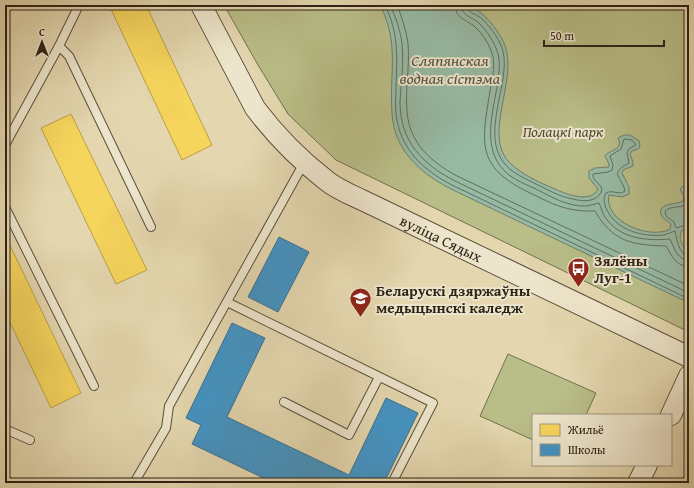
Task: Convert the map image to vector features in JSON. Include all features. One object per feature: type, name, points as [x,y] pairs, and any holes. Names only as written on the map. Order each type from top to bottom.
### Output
[{"type":"street","name":"вуліца Сядых","points":[[201,5],[255,108],[292,151],[328,182],[360,199],[689,357]]},
{"type":"street","points":[[671,414],[689,376]]},
{"type":"street","points":[[638,483],[646,466]]},
{"type":"lane","points":[[5,145],[59,46],[79,5]]},
{"type":"lane","points":[[59,46],[69,56],[151,227]]},
{"type":"lane","points":[[134,483],[166,428],[169,406],[304,161]]},
{"type":"lane","points":[[5,208],[94,386]]},
{"type":"lane","points":[[227,302],[433,404],[392,483]]},
{"type":"lane","points":[[284,402],[350,434],[379,377]]},
{"type":"lane","points":[[5,429],[30,440]]},
{"type":"green space","name":"Полацкі парк","points":[[224,5],[689,5],[689,332],[336,160],[288,114]]},
{"type":"green space","points":[[508,354],[596,393],[586,414],[532,414],[532,440],[480,416]]},
{"type":"water","name":"Сляпянская водная сістэма","points":[[380,5],[465,5],[476,10],[490,21],[505,45],[508,65],[500,120],[500,145],[508,161],[514,167],[530,177],[547,186],[571,195],[582,197],[591,196],[598,189],[589,178],[589,171],[595,168],[609,167],[605,156],[618,147],[618,138],[624,135],[630,135],[639,141],[640,147],[632,151],[630,154],[633,166],[623,170],[622,173],[629,187],[629,194],[622,197],[609,195],[609,205],[613,213],[621,221],[641,230],[652,232],[662,232],[670,229],[671,224],[662,216],[661,209],[666,205],[683,201],[684,197],[680,189],[683,186],[689,186],[689,230],[682,230],[680,240],[689,253],[689,303],[451,189],[429,176],[419,168],[403,149],[394,126],[391,98],[392,46],[386,19]]},
{"type":"building: Жильё","points":[[109,5],[146,5],[212,145],[182,160]]},
{"type":"building: Жильё","points":[[71,114],[147,270],[116,284],[41,128]]},
{"type":"building: Жильё","points":[[6,237],[81,393],[51,408],[5,312]]},
{"type":"building: Жильё","points":[[5,474],[14,479],[22,483],[5,483]]},
{"type":"building: Жильё","points":[[684,475],[689,477],[689,483],[680,483]]},
{"type":"building: Школы","points":[[279,237],[309,252],[278,312],[248,297]]},
{"type":"building: Школы","points":[[232,323],[265,338],[227,417],[349,475],[386,398],[418,413],[384,483],[274,483],[192,444],[201,425],[186,418]]},
{"type":"place","name":"Зялёны Луг-1","points":[[579,288]]},
{"type":"place","name":"Беларускі дзяржаўны медыцынскі каледж","points":[[361,318]]}]
